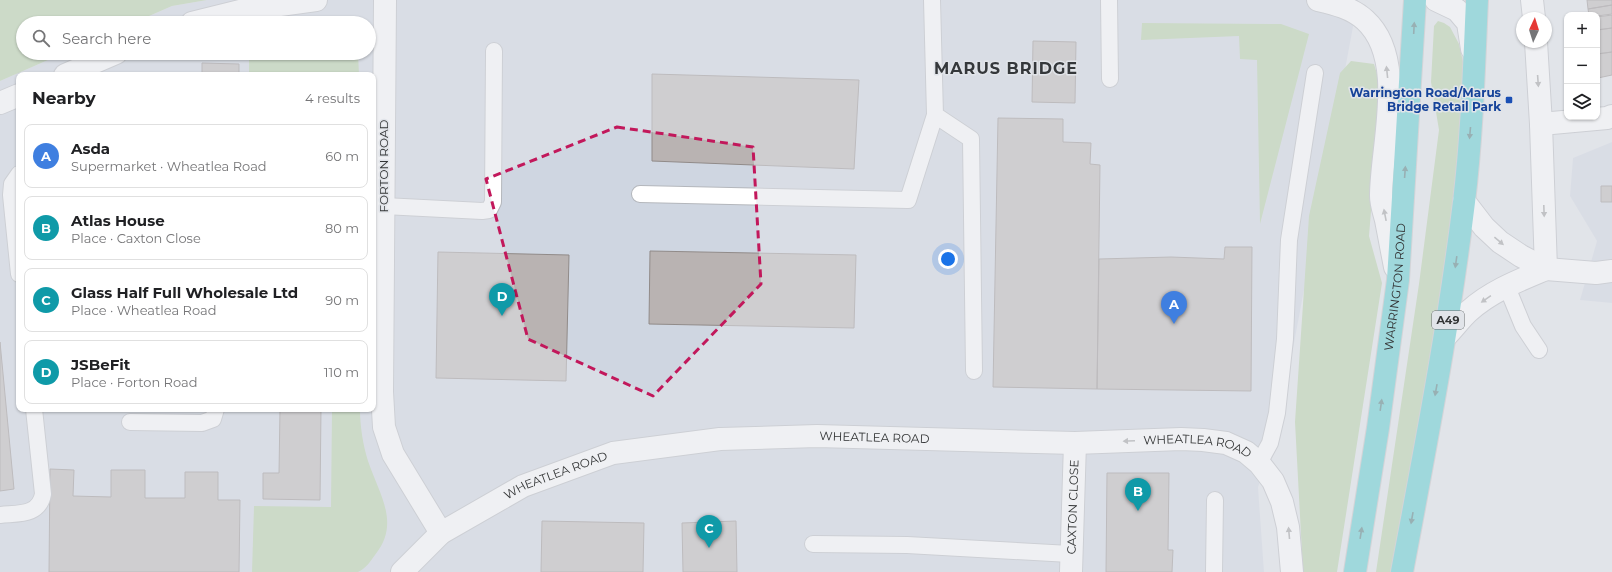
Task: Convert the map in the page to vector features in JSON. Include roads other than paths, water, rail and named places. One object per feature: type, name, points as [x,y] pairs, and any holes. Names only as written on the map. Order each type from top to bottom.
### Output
[{"type":"highway","name":"WARRINGTON ROAD","points":[[1355,572],[1377,435],[1398,280],[1415,0]]},
{"type":"highway","name":"A49","points":[[1402,572],[1446,336],[1464,201],[1475,66],[1477,0]]},
{"type":"street","points":[[220,16],[244,10],[316,0]]},
{"type":"street","name":"FORTON ROAD","points":[[385,0],[382,392],[384,427],[393,454],[441,533]]},
{"type":"street","points":[[1318,0],[1345,7],[1365,20],[1377,34],[1382,45],[1387,64],[1390,92],[1381,197],[1398,280]]},
{"type":"street","points":[[1436,0],[1457,10],[1468,24],[1475,66]]},
{"type":"street","points":[[1532,0],[1533,12]]},
{"type":"street","points":[[1536,48],[1541,124],[1546,269]]},
{"type":"street","points":[[72,72],[100,60]]},
{"type":"street","points":[[0,103],[16,96]]},
{"type":"street","points":[[1541,124],[1607,118],[1612,116]]},
{"type":"street","points":[[1464,201],[1484,227],[1500,242],[1521,256],[1546,269],[1596,274],[1612,272]]},
{"type":"street","points":[[1446,336],[1470,310],[1494,293],[1546,269]]},
{"type":"street","name":"WHEATLEA ROAD","points":[[402,572],[441,533],[523,486],[613,452],[720,439],[817,436],[1075,443],[1181,439],[1226,443],[1246,452],[1260,463],[1272,481],[1282,502],[1288,527],[1292,572]]},
{"type":"street","name":"CAXTON CLOSE","points":[[1070,563],[1075,443]]},
{"type":"lane","points":[[640,194],[908,200],[935,115],[932,0]]},
{"type":"lane","points":[[1109,0],[1110,79]]},
{"type":"lane","points":[[384,206],[482,211],[489,210],[493,202],[494,51]]},
{"type":"lane","points":[[1260,463],[1270,443],[1276,413],[1285,340],[1289,240],[1315,73]]},
{"type":"lane","points":[[935,115],[971,139],[974,371]]},
{"type":"lane","points":[[16,178],[12,184],[11,195],[16,244]]},
{"type":"lane","points":[[1507,287],[1523,326],[1539,350]]},
{"type":"lane","points":[[0,515],[26,513],[38,507],[42,499],[43,494],[34,412]]},
{"type":"lane","points":[[130,422],[202,423],[214,419],[215,412]]},
{"type":"lane","points":[[1214,572],[1215,500]]},
{"type":"lane","points":[[813,544],[907,544],[1070,563]]},
{"type":"place","name":"Warrington Road/Marus Bridge Retail Park","points":[[1509,100]]},
{"type":"place","name":"JSBeFit","points":[[502,316]]},
{"type":"place","name":"Asda","points":[[1174,324]]},
{"type":"place","name":"Atlas House","points":[[1138,511]]},
{"type":"place","name":"Glass Half Full Wholesale Ltd","points":[[709,548]]},
{"type":"district","name":"MARUS BRIDGE","points":[[1006,68]]}]
